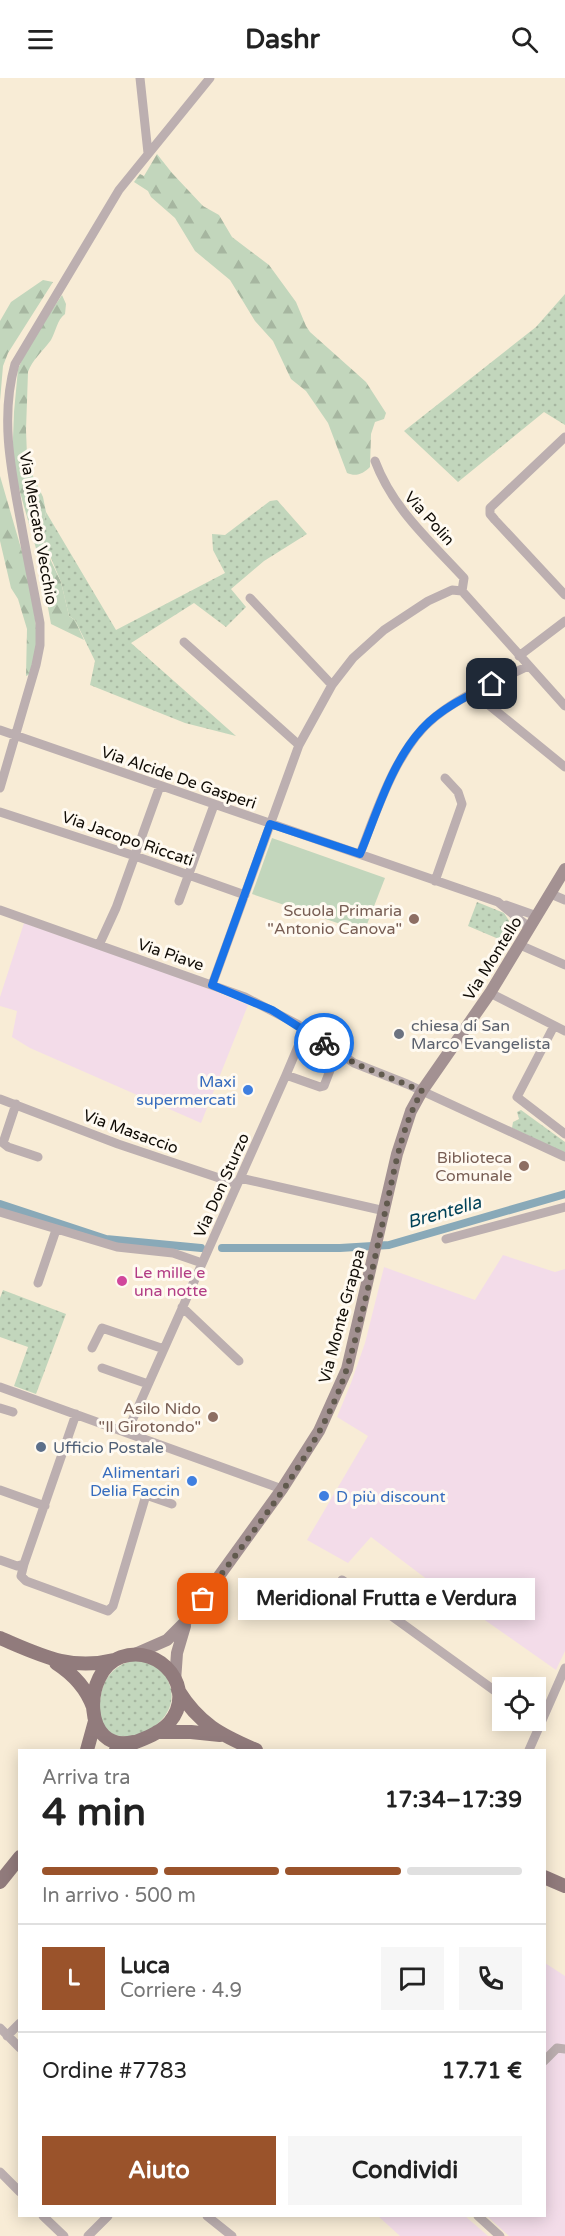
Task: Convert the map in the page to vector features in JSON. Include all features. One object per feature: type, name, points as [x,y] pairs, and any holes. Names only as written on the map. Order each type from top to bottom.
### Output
[{"type":"main road","name":"Via Montello","points":[[422,1091],[490,993],[565,869]]},
{"type":"main road","name":"Via Monte Grappa","points":[[49,1659],[74,1664],[116,1659],[135,1654],[167,1640],[188,1619],[282,1490],[319,1431],[342,1384],[404,1130],[422,1091]]},
{"type":"main road","name":"Via Monte Grappa","points":[[118,1749],[157,1732],[168,1724],[174,1714],[178,1699],[176,1684],[179,1646],[188,1619]]},
{"type":"main road","points":[[0,1638],[49,1659],[80,1683],[88,1695],[98,1730],[109,1740],[121,1744],[133,1742]]},
{"type":"main road","points":[[135,1654],[158,1660],[172,1672],[176,1684],[192,1710],[220,1735]]},
{"type":"main road","points":[[87,1749],[98,1678],[116,1659]]},
{"type":"main road","points":[[157,1732],[220,1735],[254,1749]]},
{"type":"main road","points":[[0,1882],[18,1860]]},
{"type":"main road","points":[[546,1878],[565,1886]]},
{"type":"street","points":[[140,78],[148,153]]},
{"type":"street","name":"Via Mercato Vecchio","points":[[0,788],[36,666],[40,645],[40,623],[12,477],[7,406],[10,380],[26,343],[119,190],[210,78]]},
{"type":"street","points":[[565,437],[490,508],[490,514],[565,595]]},
{"type":"street","name":"Via Polin","points":[[375,461],[392,497],[414,526],[464,578],[457,590],[565,706]]},
{"type":"street","points":[[212,985],[299,745],[332,685],[353,658],[375,636],[428,602],[457,590]]},
{"type":"street","points":[[250,598],[332,685]]},
{"type":"street","points":[[519,656],[565,621]]},
{"type":"street","points":[[184,642],[299,745]]},
{"type":"street","points":[[360,854],[390,781],[409,746],[421,730],[433,718],[474,693],[528,666]]},
{"type":"street","points":[[474,693],[565,766]]},
{"type":"street","name":"Via Alcide De Gasperi","points":[[0,730],[498,902],[530,928]]},
{"type":"street","points":[[435,881],[462,804],[458,792],[445,778]]},
{"type":"street","points":[[99,945],[116,908],[160,786]]},
{"type":"street","points":[[179,901],[214,805]]},
{"type":"street","name":"Via Jacopo Riccati","points":[[0,812],[245,895]]},
{"type":"street","points":[[551,894],[565,900]]},
{"type":"street","points":[[498,902],[537,916]]},
{"type":"street","name":"Via Piave","points":[[0,910],[212,985],[272,1010],[354,1063],[422,1091],[565,1157]]},
{"type":"street","points":[[520,945],[565,965]]},
{"type":"street","points":[[490,993],[565,1031]]},
{"type":"street","points":[[554,1026],[517,1097],[565,1134]]},
{"type":"street","name":"Via Don Sturzo","points":[[127,1432],[305,1030]]},
{"type":"street","points":[[286,1075],[320,1087],[324,1086],[337,1052]]},
{"type":"street","name":"Via Masaccio","points":[[0,1098],[118,1144],[238,1181],[386,1211]]},
{"type":"street","points":[[16,1104],[3,1143],[8,1147],[38,1157]]},
{"type":"street","points":[[446,1239],[565,1207]]},
{"type":"street","points":[[0,1212],[117,1247],[173,1253],[202,1263]]},
{"type":"street","points":[[38,1283],[56,1230]]},
{"type":"street","points":[[182,1307],[239,1361]]},
{"type":"street","points":[[92,1348],[102,1328],[164,1349]]},
{"type":"street","points":[[102,1368],[148,1384]]},
{"type":"street","points":[[0,1387],[282,1490]]},
{"type":"street","points":[[0,1408],[13,1412]]},
{"type":"street","points":[[76,1414],[24,1564],[21,1576],[26,1581],[108,1611],[112,1606],[146,1495],[172,1504]]},
{"type":"street","points":[[0,1490],[45,1506]]},
{"type":"street","points":[[0,1560],[17,1566],[24,1564]]},
{"type":"street","points":[[342,1580],[492,1689]]},
{"type":"street","points":[[546,1706],[564,1670]]},
{"type":"street","points":[[529,1749],[535,1731]]},
{"type":"street","points":[[18,2024],[3,2032],[18,2046]]},
{"type":"street","points":[[546,2059],[557,2048],[565,2049]]},
{"type":"street","points":[[0,2172],[18,2190]]},
{"type":"street","points":[[44,2217],[64,2236]]},
{"type":"street","points":[[88,2236],[107,2217]]},
{"type":"street","points":[[208,2217],[232,2236]]},
{"type":"street","points":[[479,2217],[500,2236]]},
{"type":"shaded area","points":[[24,923],[190,981],[248,1005],[201,1123],[30,1048],[12,1037],[17,1011],[0,1006],[0,997]]},
{"type":"shaded area","points":[[503,1255],[555,1272],[565,1269],[565,1651],[556,1670],[371,1537],[348,1563],[307,1540],[368,1436],[337,1417],[365,1343],[384,1267],[475,1300]]},
{"type":"shaded area","points":[[546,1964],[565,1976],[565,2236],[509,2236],[488,2217],[546,2217]]},
{"type":"shaded area","points":[[379,2217],[466,2217],[488,2236],[400,2236]]},
{"type":"green space","points":[[157,154],[203,206],[219,215],[232,237],[269,265],[296,302],[310,332],[366,382],[386,413],[384,419],[375,422],[371,434],[370,467],[365,471],[356,475],[347,473],[328,423],[306,391],[291,379],[273,341],[255,321],[230,280],[195,251],[175,218],[151,197],[148,191],[134,182],[140,174],[144,176]]},
{"type":"green space","points":[[43,280],[53,282],[8,353],[3,366],[0,401],[0,321],[11,302]]},
{"type":"green space","points":[[565,294],[565,425],[544,412],[458,482],[404,431],[536,327]]},
{"type":"green space","points":[[62,295],[66,304],[65,314],[58,322],[51,340],[28,372],[27,456],[32,474],[43,497],[46,512],[42,530],[44,546],[61,582],[69,616],[75,620],[84,640],[51,624],[39,559],[12,464],[18,369],[28,346]]},
{"type":"green space","points":[[0,476],[25,562],[38,641],[30,674],[26,676],[27,629],[18,599],[11,588],[0,541]]},
{"type":"green space","points":[[277,500],[307,534],[264,561],[231,589],[246,607],[226,627],[194,603],[131,643],[236,736],[185,723],[90,685],[95,661],[75,620],[69,616],[61,582],[43,539],[42,530],[46,512],[116,630],[225,573],[213,550],[212,534],[225,535],[270,501]]},
{"type":"green space","points":[[272,838],[385,878],[364,932],[252,894]]},
{"type":"green space","points":[[477,902],[504,913],[515,930],[508,943],[468,926]]},
{"type":"green space","points":[[521,1110],[565,1142],[565,1153],[512,1128],[513,1122],[519,1119],[517,1112]]},
{"type":"green space","points":[[3,1290],[66,1314],[36,1394],[14,1386],[28,1347],[0,1337],[0,1298]]},
{"type":"green space","points":[[136,1660],[153,1665],[162,1671],[170,1686],[171,1702],[165,1716],[155,1726],[141,1734],[127,1737],[114,1734],[104,1726],[100,1711],[101,1693],[112,1671]]},
{"type":"waterway","name":"Brentella","points":[[222,1248],[340,1248],[389,1245],[565,1194]]},
{"type":"waterway","name":"Brentella","points":[[0,1204],[106,1239],[201,1248]]},
{"type":"way so far","points":[[203,1599],[297,1467],[319,1431],[342,1384],[386,1211],[397,1154],[411,1111],[422,1091],[354,1063],[324,1043]]},
{"type":"place","name":"Scuola Primaria \"Antonio Canova\"","points":[[414,919]]},
{"type":"place","name":"chiesa di San Marco Evangelista","points":[[399,1034]]},
{"type":"place","name":"Maxi supermercati","points":[[248,1090]]},
{"type":"place","name":"Biblioteca Comunale","points":[[524,1166]]},
{"type":"place","name":"Le mille e una notte","points":[[122,1281]]},
{"type":"place","name":"Asilo Nido \"Il Girotondo\"","points":[[213,1417]]},
{"type":"place","name":"Ufficio Postale","points":[[41,1447]]},
{"type":"place","name":"Alimentari Delia Faccin","points":[[192,1481]]},
{"type":"place","name":"D più discount","points":[[324,1496]]},
{"type":"place","name":"Meridional Frutta e Verdura","points":[[203,1599]]},
{"type":"route","points":[[324,1043],[272,1010],[212,985],[270,824],[360,854],[390,781],[409,746],[421,730],[433,718],[492,684]]}]
